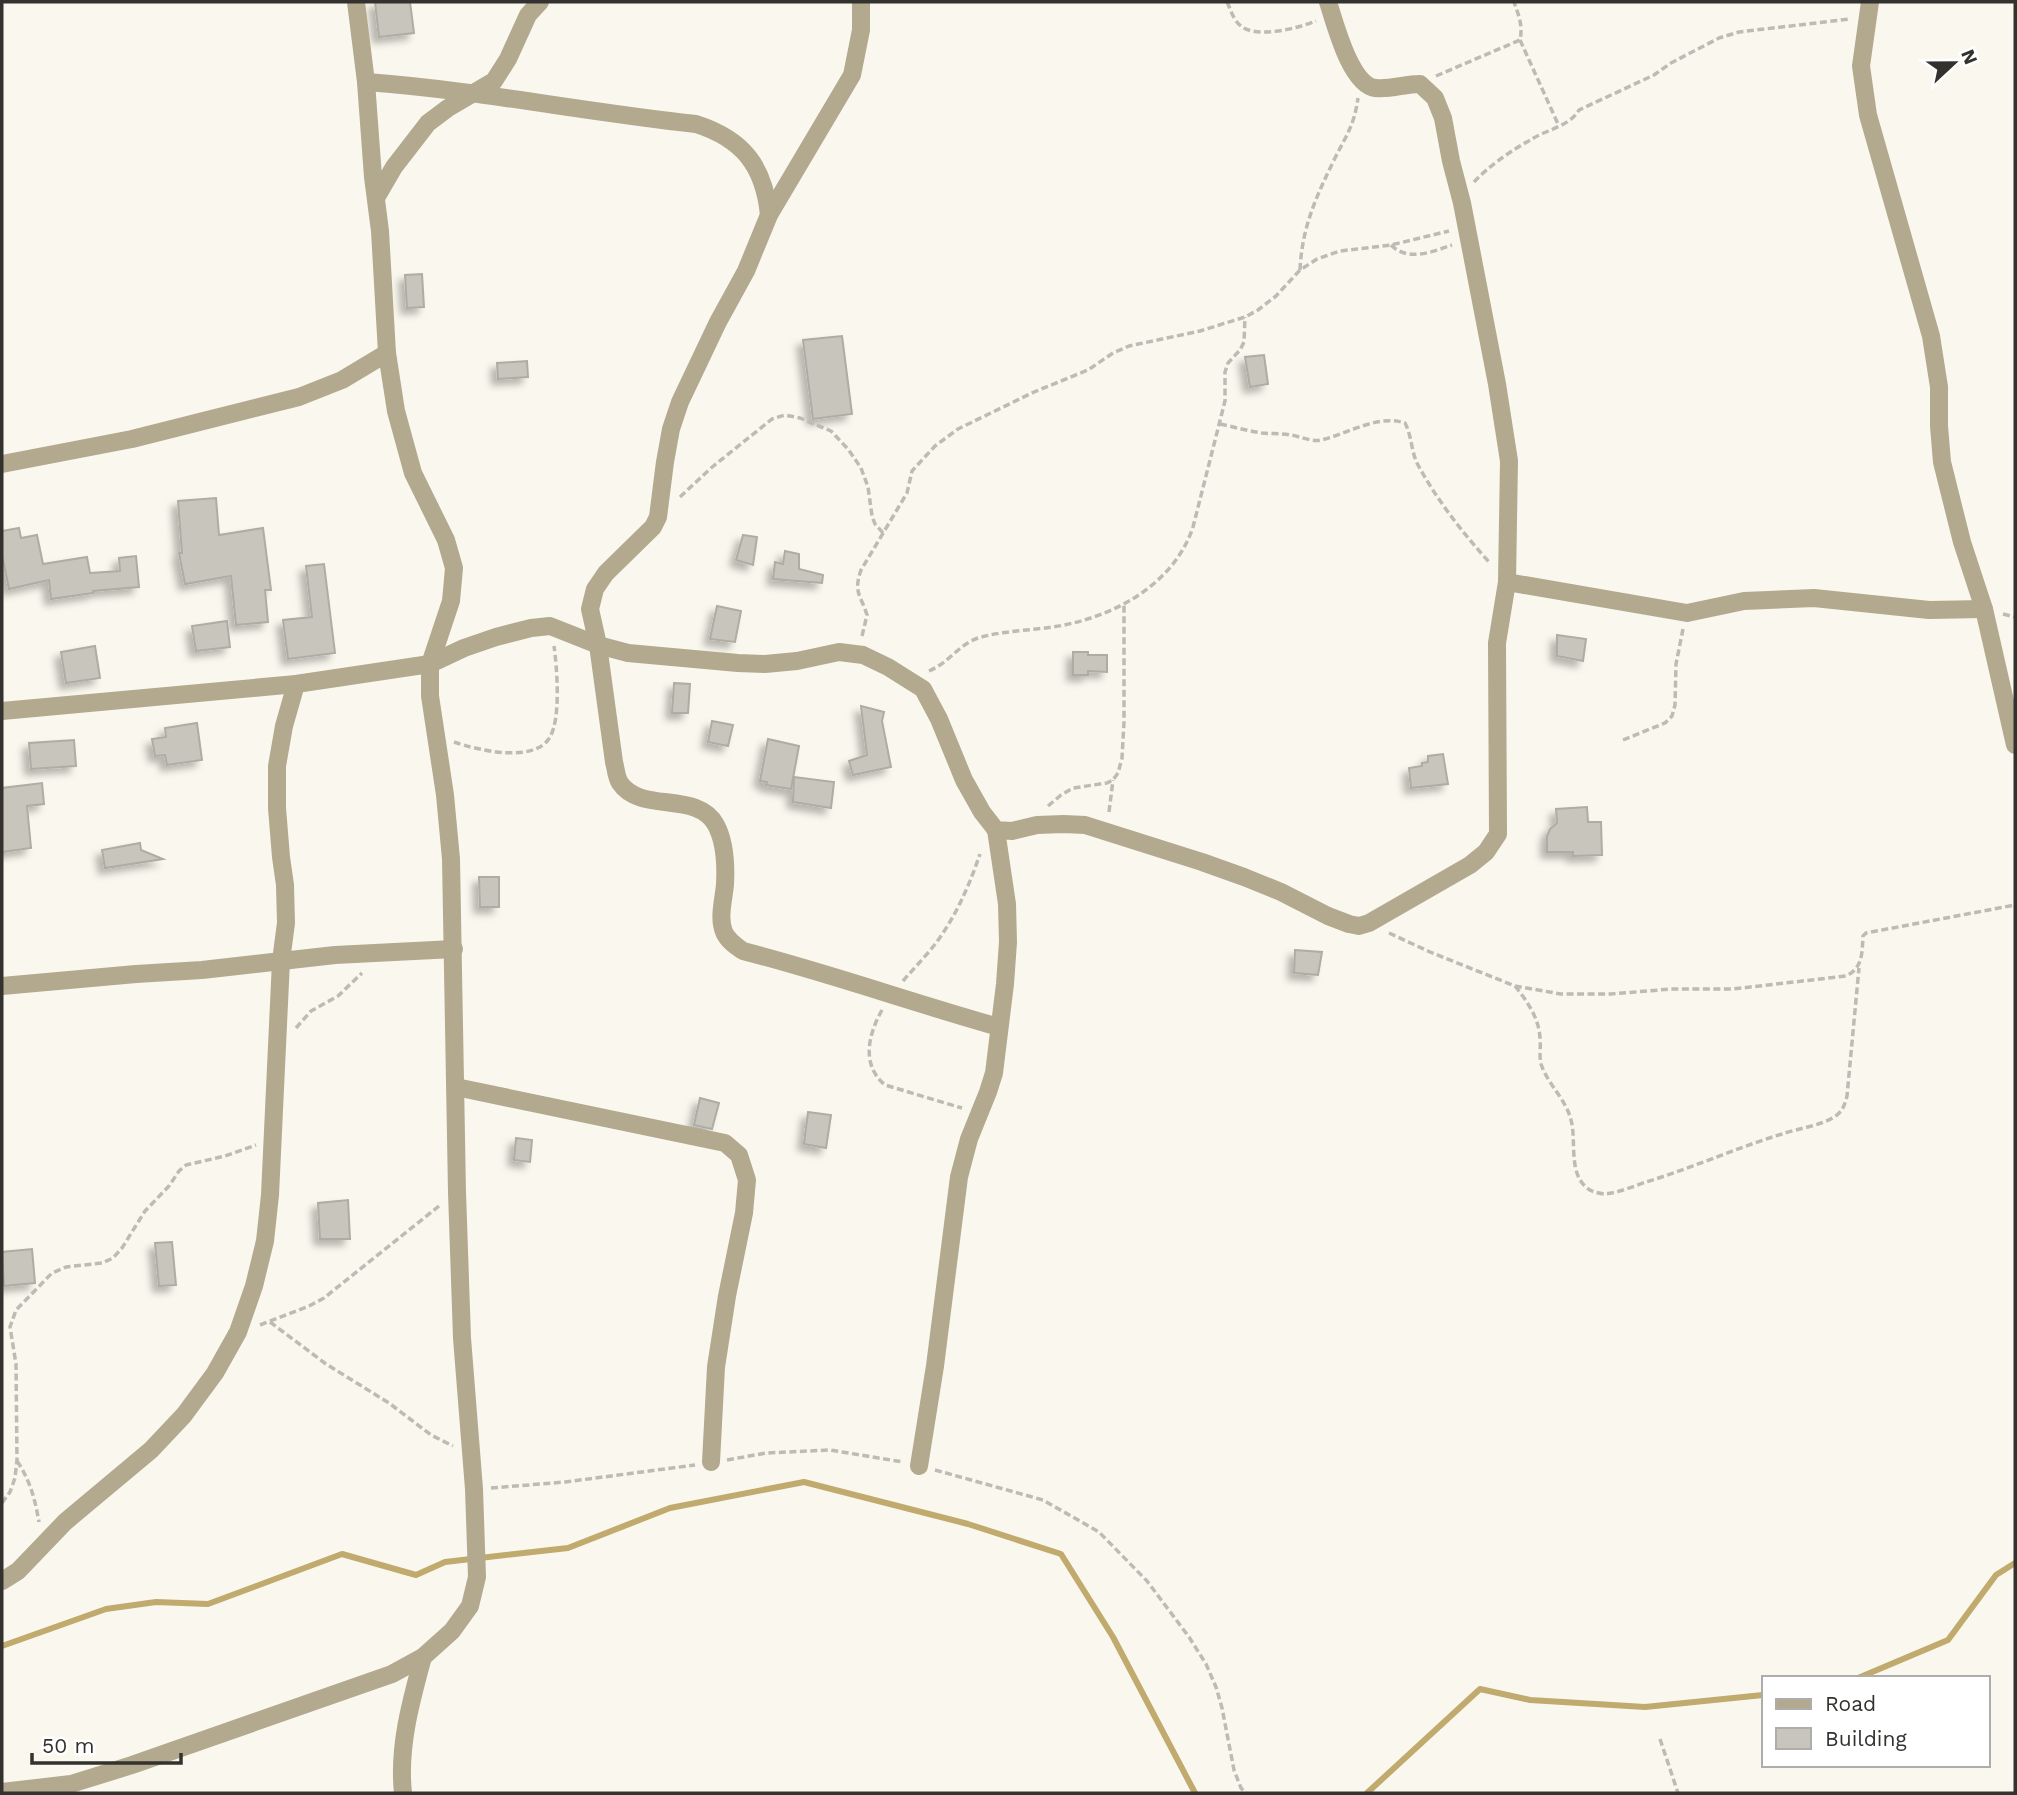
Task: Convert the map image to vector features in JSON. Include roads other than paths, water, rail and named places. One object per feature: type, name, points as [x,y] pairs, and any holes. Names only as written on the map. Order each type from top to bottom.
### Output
[{"type":"street","points":[[2,1791],[74,1788],[392,1674],[423,1657],[452,1631],[470,1606],[477,1577],[474,1489],[462,1338],[450,846],[430,696],[430,664],[451,601],[454,568],[446,540],[413,473],[396,411],[387,353],[380,231],[356,2]]},
{"type":"street","points":[[376,198],[394,167],[428,123],[494,81],[502,71],[528,15],[540,2]]},
{"type":"street","points":[[861,2],[861,30],[852,75],[769,215],[746,271],[680,402],[671,429],[658,517],[653,527],[606,573],[595,589],[590,609],[598,645],[618,781],[628,793],[702,811],[715,823],[723,846],[725,881],[721,918],[724,932],[732,943],[743,951],[999,1027]]},
{"type":"street","points":[[993,826],[1012,831],[1037,825],[1085,825],[1244,877],[1328,916],[1359,926],[1471,865],[1486,852],[1498,834],[1497,643],[1507,582],[1509,461],[1462,203],[1443,118],[1435,98],[1420,84],[1372,88],[1359,79],[1344,48],[1330,8]]},
{"type":"street","points":[[1870,8],[1861,66],[1868,115],[1931,336],[1939,387],[1942,461],[1962,542],[1984,609],[2015,744]]},
{"type":"street","points":[[366,82],[567,106],[696,124],[716,130],[740,147],[759,173],[767,193],[769,215]]},
{"type":"street","points":[[2,464],[132,439],[299,397],[342,380],[387,353]]},
{"type":"street","points":[[1507,582],[1688,613],[1744,601],[1814,598],[1929,610],[1984,609]]},
{"type":"street","points":[[2,711],[296,684],[430,664],[496,637],[550,626],[598,645],[628,653],[765,664],[797,661],[839,652],[863,655],[923,689],[930,699],[964,780],[993,826],[1007,904],[1008,942],[993,1073],[969,1139],[959,1177],[935,1366],[919,1466]]},
{"type":"street","points":[[2,1581],[19,1571],[65,1522],[150,1450],[184,1415],[215,1373],[238,1332],[254,1286],[265,1241],[270,1195],[281,961],[286,923],[277,808],[277,766],[284,726],[296,684]]},
{"type":"street","points":[[2,986],[202,970],[383,951],[454,949]]},
{"type":"street","points":[[456,1087],[725,1143],[739,1155],[747,1180],[744,1213],[716,1367],[711,1462]]},
{"type":"street","points":[[403,1793],[401,1774],[406,1728],[423,1657]]},
{"type":"waterway","points":[[2,1646],[106,1609],[156,1602],[208,1604],[342,1554],[416,1575],[445,1562],[568,1548],[670,1508],[804,1482],[968,1524],[1061,1554],[1113,1637],[1195,1793]]},
{"type":"waterway","points":[[1863,1676],[1948,1640],[1996,1575],[2015,1563]]},
{"type":"waterway","points":[[1367,1793],[1480,1689],[1530,1700],[1645,1707],[1762,1695]]}]
